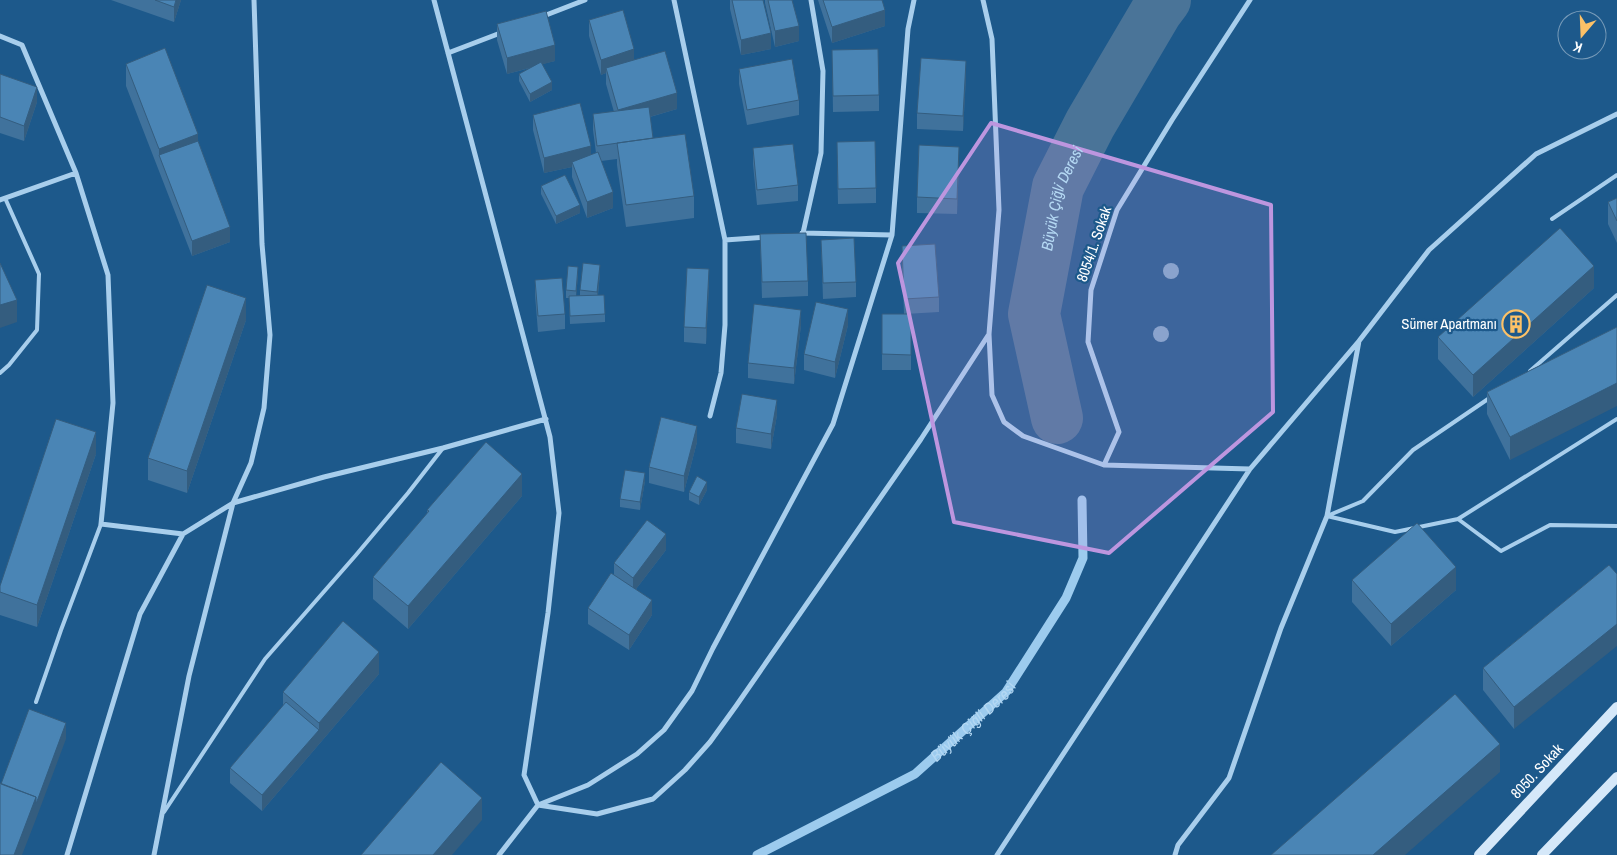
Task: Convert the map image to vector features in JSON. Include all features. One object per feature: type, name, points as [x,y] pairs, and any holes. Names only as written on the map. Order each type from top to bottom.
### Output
[{"type":"street","points":[[154,855],[189,676],[233,503],[251,463],[264,408],[270,335],[262,244],[254,0]]},
{"type":"street","points":[[434,0],[550,437],[559,513],[548,612],[524,775],[538,805]]},
{"type":"street","points":[[530,21],[585,0]]},
{"type":"street","points":[[674,0],[725,240],[725,325],[720,373],[710,416]]},
{"type":"street","points":[[804,233],[821,153],[823,71],[811,0]]},
{"type":"street","points":[[499,855],[538,805],[588,785],[637,754],[664,730],[692,691],[833,424],[892,235],[908,29],[914,0]]},
{"type":"street","points":[[983,0],[992,39],[999,210],[989,334],[992,395],[1004,422],[1023,436],[1104,465],[1250,469]]},
{"type":"street","name":"8054/1. Sokak","points":[[1104,465],[1119,432],[1088,342],[1091,290],[1117,210],[1172,120],[1250,0]]},
{"type":"street","points":[[448,53],[512,28]]},
{"type":"street","points":[[0,36],[22,45],[76,173],[108,275],[113,403],[101,524],[184,534]]},
{"type":"street","points":[[997,855],[1250,469],[1359,341],[1429,250],[1536,154],[1617,114]]},
{"type":"street","points":[[3,199],[76,173]]},
{"type":"street","points":[[794,234],[892,235]]},
{"type":"street","points":[[725,240],[774,236]]},
{"type":"street","points":[[538,805],[597,814],[653,798],[685,770],[710,742],[736,706],[915,447],[989,334]]},
{"type":"street","points":[[1175,855],[1178,845],[1229,778],[1281,628],[1327,516],[1359,341]]},
{"type":"street","points":[[67,855],[140,614],[184,534],[233,503],[324,477],[443,448],[546,419]]},
{"type":"street","name":"8050. Sokak","points":[[1480,855],[1617,707]]},
{"type":"street","points":[[1542,855],[1617,777]]},
{"type":"lane","points":[[1552,219],[1617,175]]},
{"type":"lane","points":[[0,373],[9,365],[37,330],[39,274],[3,199]]},
{"type":"lane","points":[[1529,372],[1617,295]]},
{"type":"lane","points":[[1327,516],[1363,501],[1413,450],[1496,394]]},
{"type":"lane","points":[[1327,516],[1396,532],[1458,519],[1617,419]]},
{"type":"lane","points":[[163,814],[265,659],[356,555],[443,448]]},
{"type":"lane","points":[[1458,519],[1501,551],[1550,525],[1617,526]]},
{"type":"lane","points":[[36,702],[101,524]]},
{"type":"highlighted area","points":[[991,123],[1271,205],[1273,412],[1109,553],[954,522],[898,263]]},
{"type":"building","points":[[155,0],[176,0],[174,7]]},
{"type":"building","points":[[732,0],[763,0],[771,33],[741,40]]},
{"type":"building","points":[[768,0],[792,0],[799,26],[775,31]]},
{"type":"building","points":[[823,0],[882,0],[885,10],[832,27]]},
{"type":"building","points":[[623,10],[634,49],[601,60],[589,20]]},
{"type":"building","points":[[546,11],[555,45],[507,58],[497,24]]},
{"type":"building","points":[[165,48],[198,134],[159,149],[126,64]]},
{"type":"building","points":[[878,49],[879,95],[833,96],[832,50]]},
{"type":"building","points":[[665,51],[677,93],[618,110],[606,68]]},
{"type":"building","points":[[921,58],[966,61],[963,116],[917,113]]},
{"type":"building","points":[[792,59],[799,100],[747,110],[739,69]]},
{"type":"building","points":[[541,62],[552,82],[530,94],[519,74]]},
{"type":"building","points":[[0,74],[37,87],[24,126],[0,117]]},
{"type":"building","points":[[580,103],[591,146],[544,158],[533,115]]},
{"type":"building","points":[[649,107],[653,138],[597,146],[593,114]]},
{"type":"building","points":[[685,134],[694,196],[626,205],[617,143]]},
{"type":"building","points":[[198,141],[230,227],[192,241],[159,155]]},
{"type":"building","points":[[875,141],[876,188],[838,189],[837,142]]},
{"type":"building","points":[[793,144],[798,185],[757,190],[753,148]]},
{"type":"building","points":[[919,145],[959,147],[957,199],[917,197]]},
{"type":"building","points":[[598,152],[613,192],[587,202],[572,162]]},
{"type":"building","points":[[565,175],[580,205],[556,216],[541,186]]},
{"type":"building","points":[[1617,198],[1617,221],[1608,202]]},
{"type":"building","name":"Sümer Apartmanı","points":[[1560,228],[1594,266],[1473,375],[1438,337]]},
{"type":"building","points":[[806,233],[808,281],[762,282],[760,234]]},
{"type":"building","points":[[854,238],[856,282],[823,283],[821,240]]},
{"type":"building","points":[[935,244],[939,297],[904,299],[902,246]]},
{"type":"building","points":[[0,263],[17,300],[0,305]]},
{"type":"building","points":[[583,263],[600,265],[597,292],[580,290]]},
{"type":"building","points":[[568,266],[578,267],[576,291],[566,290]]},
{"type":"building","points":[[687,268],[709,269],[706,328],[684,327]]},
{"type":"building","points":[[562,278],[565,314],[538,316],[535,280]]},
{"type":"building","points":[[207,285],[246,298],[187,471],[148,458]]},
{"type":"building","points":[[604,295],[605,314],[570,316],[569,296]]},
{"type":"building","points":[[816,302],[848,309],[835,362],[804,354]]},
{"type":"building","points":[[754,304],[801,310],[794,368],[748,363]]},
{"type":"building","points":[[882,314],[911,314],[911,355],[882,354]]},
{"type":"building","points":[[1617,327],[1617,383],[1510,437],[1487,392]]},
{"type":"building","points":[[742,394],[777,400],[771,434],[736,428]]},
{"type":"building","points":[[661,417],[697,426],[684,476],[649,467]]},
{"type":"building","points":[[56,419],[96,432],[37,605],[0,592],[0,586]]},
{"type":"building","points":[[486,442],[522,474],[408,606],[373,577],[429,511],[427,510]]},
{"type":"building","points":[[625,470],[645,473],[640,502],[620,499]]},
{"type":"building","points":[[697,476],[707,482],[699,497],[689,492]]},
{"type":"building","points":[[647,520],[666,534],[633,578],[614,563]]},
{"type":"building","points":[[1417,523],[1456,567],[1391,624],[1352,580]]},
{"type":"building","points":[[1609,565],[1617,574],[1617,624],[1514,707],[1483,668]]},
{"type":"building","points":[[611,573],[652,600],[629,635],[588,608]]},
{"type":"building","points":[[343,621],[379,652],[319,723],[283,692]]},
{"type":"building","points":[[1455,694],[1500,744],[1373,855],[1271,855]]},
{"type":"building","points":[[286,702],[319,730],[262,795],[230,768]]},
{"type":"building","points":[[29,709],[66,723],[36,804],[36,797],[1,784]]},
{"type":"building","points":[[441,762],[482,798],[433,855],[361,855]]},
{"type":"building","points":[[0,783],[36,797],[14,855],[0,855]]},
{"type":"waterway","name":"Büyük Çiğli Deresi","points":[[1057,418],[1034,314],[1058,187],[1090,124],[1165,0]]},
{"type":"waterway","name":"Büyük Çiğli Deresi","points":[[757,855],[915,774],[1006,692],[1066,598],[1083,558],[1082,500]]},
{"type":"place","name":"Sümer Apartmanı","points":[[1516,324]]}]
